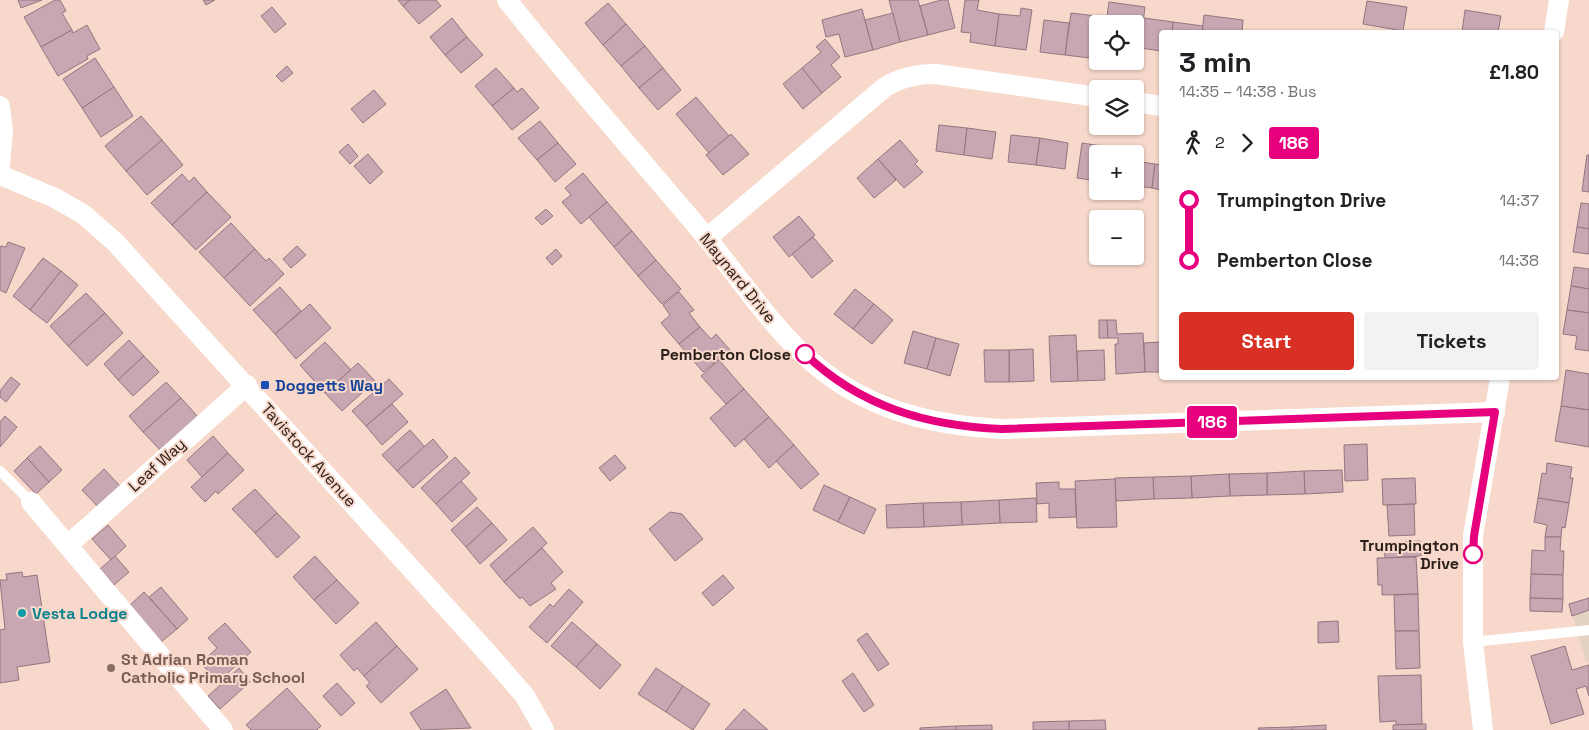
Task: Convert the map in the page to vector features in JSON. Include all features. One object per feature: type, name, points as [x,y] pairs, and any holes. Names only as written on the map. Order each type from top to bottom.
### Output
[{"type":"street","name":"Maynard Drive","points":[[507,0],[707,238],[783,333],[813,362],[837,381],[866,398],[931,422],[963,427],[1002,429],[1495,412]]},
{"type":"street","points":[[1554,30],[1559,0]]},
{"type":"street","points":[[707,238],[886,87],[897,80],[921,74],[936,74],[1089,96]]},
{"type":"street","points":[[1144,103],[1159,106]]},
{"type":"street","points":[[0,106],[3,131],[0,165]]},
{"type":"street","name":"Tavistock Avenue","points":[[0,175],[55,198],[83,214],[115,242],[247,385],[526,696],[544,730]]},
{"type":"street","points":[[1483,730],[1473,642],[1474,536],[1500,380]]},
{"type":"street","name":"Leaf Way","points":[[68,545],[247,385]]},
{"type":"street","points":[[31,502],[223,730]]},
{"type":"lane","points":[[0,471],[31,502]]},
{"type":"lane","points":[[1473,642],[1589,630]]},
{"type":"shaded area","points":[[1589,598],[1589,661],[1586,662],[1569,604]]},
{"type":"building","points":[[18,0],[42,0],[21,8]]},
{"type":"building","points":[[55,0],[60,0],[66,11],[62,13],[72,30],[41,47],[24,17]]},
{"type":"building","points":[[203,0],[215,0],[206,5]]},
{"type":"building","points":[[398,0],[410,0],[403,6]]},
{"type":"building","points":[[410,0],[436,0],[441,6],[419,24],[403,6]]},
{"type":"building","points":[[889,0],[918,0],[928,35],[900,42]]},
{"type":"building","points":[[948,0],[955,28],[928,35],[920,6]]},
{"type":"building","points":[[965,0],[979,0],[977,10],[999,14],[995,46],[970,42],[971,33],[961,32]]},
{"type":"building","points":[[1367,1],[1407,7],[1403,30],[1363,24]]},
{"type":"building","points":[[1109,2],[1145,7],[1144,15],[1107,15]]},
{"type":"building","points":[[608,3],[626,24],[603,45],[585,23]]},
{"type":"building","points":[[272,7],[286,24],[275,33],[261,16]]},
{"type":"building","points":[[1021,8],[1032,10],[1026,50],[995,46],[999,14],[1020,16]]},
{"type":"building","points":[[862,9],[873,50],[845,57],[839,34],[826,37],[822,20]]},
{"type":"building","points":[[1465,10],[1501,16],[1498,30],[1462,30]]},
{"type":"building","points":[[893,13],[900,42],[873,50],[865,20]]},
{"type":"building","points":[[1071,13],[1089,15],[1089,58],[1065,55]]},
{"type":"building","points":[[1204,15],[1243,20],[1242,30],[1202,30]]},
{"type":"building","points":[[452,18],[467,37],[445,55],[430,37]]},
{"type":"building","points":[[1144,18],[1173,22],[1172,30],[1159,30],[1159,51],[1144,49]]},
{"type":"building","points":[[1044,20],[1069,23],[1065,55],[1040,52]]},
{"type":"building","points":[[1173,22],[1203,26],[1202,30],[1172,30]]},
{"type":"building","points":[[626,24],[645,46],[621,66],[603,45]]},
{"type":"building","points":[[87,25],[100,49],[87,56],[88,59],[58,76],[41,47],[72,30],[73,33]]},
{"type":"building","points":[[467,37],[483,55],[461,73],[445,55]]},
{"type":"building","points":[[825,39],[840,57],[831,65],[841,77],[822,93],[802,68],[821,52],[816,47]]},
{"type":"building","points":[[645,46],[663,68],[639,88],[621,66]]},
{"type":"building","points":[[95,58],[114,87],[82,108],[63,79]]},
{"type":"building","points":[[287,66],[293,73],[282,82],[276,76]]},
{"type":"building","points":[[496,68],[514,88],[492,106],[475,86]]},
{"type":"building","points":[[663,68],[681,90],[658,110],[639,88]]},
{"type":"building","points":[[802,68],[822,93],[803,109],[783,84]]},
{"type":"building","points":[[114,87],[133,116],[101,137],[82,108]]},
{"type":"building","points":[[514,88],[517,92],[522,88],[539,108],[512,130],[492,106]]},
{"type":"building","points":[[374,90],[386,104],[363,123],[351,109]]},
{"type":"building","points":[[696,97],[729,136],[709,153],[676,114]]},
{"type":"building","points":[[141,116],[162,140],[126,171],[105,146]]},
{"type":"building","points":[[540,121],[558,143],[537,160],[518,138]]},
{"type":"building","points":[[939,125],[967,128],[964,155],[936,151]]},
{"type":"building","points":[[967,128],[996,132],[992,159],[964,155]]},
{"type":"building","points":[[731,134],[749,154],[723,175],[706,155]]},
{"type":"building","points":[[1011,135],[1040,138],[1036,165],[1008,162]]},
{"type":"building","points":[[1040,138],[1068,143],[1065,169],[1036,165]]},
{"type":"building","points":[[162,140],[183,165],[147,195],[126,171]]},
{"type":"building","points":[[900,140],[918,161],[915,164],[923,172],[904,188],[878,159]]},
{"type":"building","points":[[558,143],[576,164],[555,182],[537,160]]},
{"type":"building","points":[[1082,143],[1095,145],[1089,145],[1089,180],[1077,178]]},
{"type":"building","points":[[348,144],[358,156],[350,164],[339,152]]},
{"type":"building","points":[[368,154],[383,172],[370,184],[354,166]]},
{"type":"building","points":[[1587,155],[1589,155],[1589,192],[1582,191]]},
{"type":"building","points":[[878,159],[896,180],[874,198],[857,178]]},
{"type":"building","points":[[1144,162],[1155,164],[1152,188],[1144,187]]},
{"type":"building","points":[[1155,164],[1159,165],[1159,190],[1152,188]]},
{"type":"building","points":[[583,173],[607,202],[581,224],[562,202],[571,195],[565,188]]},
{"type":"building","points":[[182,174],[189,182],[194,177],[207,192],[172,225],[151,203]]},
{"type":"building","points":[[207,192],[231,217],[196,250],[172,225]]},
{"type":"building","points":[[607,202],[632,231],[614,247],[589,217]]},
{"type":"building","points":[[1581,203],[1589,204],[1589,229],[1577,227]]},
{"type":"building","points":[[546,209],[553,216],[542,225],[535,218]]},
{"type":"building","points":[[799,216],[815,235],[789,257],[773,237]]},
{"type":"building","points":[[231,223],[255,249],[224,278],[199,252]]},
{"type":"building","points":[[1577,227],[1589,229],[1589,254],[1573,252]]},
{"type":"building","points":[[632,231],[656,260],[638,276],[614,247]]},
{"type":"building","points":[[813,237],[833,261],[812,278],[792,254]]},
{"type":"building","points":[[8,242],[25,248],[6,293],[0,290],[0,248],[1,246],[6,247]]},
{"type":"building","points":[[297,246],[306,255],[291,268],[283,259]]},
{"type":"building","points":[[255,249],[266,261],[269,258],[284,274],[250,306],[224,278]]},
{"type":"building","points":[[556,249],[562,256],[552,265],[546,258]]},
{"type":"building","points":[[43,258],[61,271],[30,310],[13,296]]},
{"type":"building","points":[[656,260],[681,289],[662,304],[638,276]]},
{"type":"building","points":[[1574,267],[1589,269],[1589,289],[1571,286]]},
{"type":"building","points":[[61,271],[78,285],[47,323],[30,310]]},
{"type":"building","points":[[1571,286],[1589,289],[1589,313],[1567,310]]},
{"type":"building","points":[[280,287],[301,311],[275,334],[253,310]]},
{"type":"building","points":[[855,289],[874,304],[853,329],[834,314]]},
{"type":"building","points":[[679,292],[694,310],[689,313],[700,327],[679,344],[661,323],[670,315],[663,305]]},
{"type":"building","points":[[86,293],[105,313],[68,346],[50,326]]},
{"type":"building","points":[[310,304],[331,328],[296,359],[275,334]]},
{"type":"building","points":[[874,304],[893,320],[872,344],[853,329]]},
{"type":"building","points":[[1567,310],[1589,313],[1589,351],[1575,349],[1577,336],[1563,334]]},
{"type":"building","points":[[105,313],[123,333],[87,366],[68,346]]},
{"type":"building","points":[[1099,320],[1107,320],[1108,338],[1099,338]]},
{"type":"building","points":[[1107,320],[1116,320],[1117,334],[1143,333],[1145,372],[1116,374],[1115,344],[1118,344],[1118,338],[1108,338]]},
{"type":"building","points":[[700,327],[711,339],[716,334],[730,350],[703,372],[679,344]]},
{"type":"building","points":[[913,331],[936,338],[927,369],[904,363]]},
{"type":"building","points":[[1076,335],[1078,381],[1051,382],[1049,336]]},
{"type":"building","points":[[936,338],[959,344],[950,376],[927,369]]},
{"type":"building","points":[[129,340],[144,356],[118,380],[104,364]]},
{"type":"building","points":[[325,342],[351,370],[325,393],[300,365]]},
{"type":"building","points":[[1159,342],[1159,372],[1145,372],[1144,343]]},
{"type":"building","points":[[1033,349],[1034,381],[1009,382],[1009,350]]},
{"type":"building","points":[[984,350],[1009,350],[1009,382],[985,382]]},
{"type":"building","points":[[1104,350],[1105,380],[1078,381],[1077,351]]},
{"type":"building","points":[[144,356],[159,372],[133,396],[118,380]]},
{"type":"building","points":[[719,360],[744,389],[726,404],[701,376]]},
{"type":"building","points":[[358,363],[375,381],[342,411],[325,393]]},
{"type":"building","points":[[1566,370],[1589,374],[1589,410],[1561,406]]},
{"type":"building","points":[[11,377],[20,384],[6,402],[0,397],[0,391]]},
{"type":"building","points":[[389,379],[403,394],[366,426],[352,411]]},
{"type":"building","points":[[166,382],[181,398],[143,432],[129,416]]},
{"type":"building","points":[[744,389],[769,417],[735,447],[710,418]]},
{"type":"building","points":[[181,398],[200,419],[163,453],[143,432]]},
{"type":"building","points":[[392,404],[408,422],[382,445],[366,426]]},
{"type":"building","points":[[1561,406],[1589,410],[1589,447],[1555,441]]},
{"type":"building","points":[[5,416],[17,427],[0,447],[0,422]]},
{"type":"building","points":[[769,417],[794,445],[769,468],[744,439]]},
{"type":"building","points":[[410,430],[425,447],[397,471],[382,455]]},
{"type":"building","points":[[213,436],[228,453],[202,477],[187,460]]},
{"type":"building","points":[[433,439],[448,457],[413,488],[397,471]]},
{"type":"building","points":[[1367,444],[1368,480],[1345,481],[1344,445]]},
{"type":"building","points":[[794,445],[819,474],[801,489],[776,461]]},
{"type":"building","points":[[40,446],[62,470],[49,482],[27,458]]},
{"type":"building","points":[[228,453],[244,470],[218,494],[216,491],[205,502],[191,487]]},
{"type":"building","points":[[615,455],[626,468],[610,481],[599,468]]},
{"type":"building","points":[[455,457],[470,473],[436,504],[421,488]]},
{"type":"building","points":[[27,458],[49,482],[36,494],[14,471]]},
{"type":"building","points":[[1547,463],[1572,467],[1570,478],[1573,478],[1569,503],[1538,498],[1542,473],[1546,474]]},
{"type":"building","points":[[104,469],[122,488],[100,509],[82,490]]},
{"type":"building","points":[[1342,470],[1343,492],[1305,494],[1304,471]]},
{"type":"building","points":[[1304,471],[1305,494],[1267,495],[1267,473]]},
{"type":"building","points":[[1267,473],[1267,495],[1230,496],[1229,474]]},
{"type":"building","points":[[1229,474],[1230,496],[1192,498],[1191,476]]},
{"type":"building","points":[[1191,476],[1192,498],[1154,499],[1153,477]]},
{"type":"building","points":[[1153,477],[1154,499],[1116,501],[1115,478]]},
{"type":"building","points":[[1415,478],[1416,504],[1383,505],[1382,479]]},
{"type":"building","points":[[1115,479],[1117,527],[1077,528],[1075,481]]},
{"type":"building","points":[[461,481],[477,499],[452,522],[436,504]]},
{"type":"building","points":[[1059,482],[1059,489],[1075,489],[1076,517],[1049,518],[1049,503],[1037,504],[1036,483]]},
{"type":"building","points":[[824,485],[850,497],[838,522],[813,510]]},
{"type":"building","points":[[255,489],[277,513],[255,533],[232,509]]},
{"type":"building","points":[[850,497],[876,509],[864,534],[838,522]]},
{"type":"building","points":[[1036,498],[1037,522],[1000,523],[999,500]]},
{"type":"building","points":[[1538,498],[1569,503],[1565,528],[1562,527],[1561,537],[1545,537],[1547,525],[1534,522]]},
{"type":"building","points":[[999,500],[1000,523],[962,525],[961,502]]},
{"type":"building","points":[[961,502],[962,525],[924,527],[923,503]]},
{"type":"building","points":[[923,503],[924,527],[887,528],[886,505]]},
{"type":"building","points":[[1414,504],[1415,535],[1389,536],[1387,505]]},
{"type":"building","points":[[477,507],[492,523],[466,547],[451,530]]},
{"type":"building","points":[[670,512],[682,514],[703,539],[675,561],[649,529]]},
{"type":"building","points":[[277,513],[300,537],[277,558],[255,533]]},
{"type":"building","points":[[492,523],[507,540],[480,564],[466,547]]},
{"type":"building","points":[[108,525],[126,546],[111,560],[92,539]]},
{"type":"building","points":[[533,527],[547,543],[504,582],[490,565]]},
{"type":"building","points":[[1545,537],[1561,537],[1560,551],[1564,551],[1563,575],[1531,574],[1532,550],[1545,551]]},
{"type":"building","points":[[1420,541],[1421,556],[1385,558],[1384,543]]},
{"type":"building","points":[[542,548],[563,572],[551,583],[556,589],[530,606],[522,597],[520,599],[504,582]]},
{"type":"building","points":[[115,556],[129,572],[114,585],[100,569]]},
{"type":"building","points":[[315,556],[337,580],[314,600],[293,577]]},
{"type":"building","points":[[1416,557],[1418,594],[1382,595],[1382,585],[1378,585],[1377,558]]},
{"type":"building","name":"Vesta Lodge","points":[[22,572],[23,577],[37,575],[50,662],[17,667],[19,680],[0,683],[0,630],[5,629],[0,580],[7,580],[6,574]]},
{"type":"building","points":[[1531,574],[1563,575],[1563,599],[1530,598]]},
{"type":"building","points":[[723,575],[734,588],[713,606],[702,593]]},
{"type":"building","points":[[337,580],[359,603],[336,624],[314,600]]},
{"type":"building","points":[[161,587],[188,619],[177,629],[149,597]]},
{"type":"building","points":[[569,589],[583,602],[547,643],[529,627],[550,604],[553,607]]},
{"type":"building","points":[[144,592],[177,629],[161,642],[129,606]]},
{"type":"building","points":[[1418,594],[1419,631],[1395,631],[1394,595]]},
{"type":"building","points":[[1530,598],[1563,599],[1562,612],[1530,611]]},
{"type":"building","points":[[1589,598],[1589,610],[1572,616],[1569,604]]},
{"type":"building","points":[[1338,621],[1339,642],[1318,643],[1318,622]]},
{"type":"building","points":[[376,622],[397,646],[364,676],[357,668],[354,671],[340,655]]},
{"type":"building","points":[[572,622],[597,644],[576,667],[551,646]]},
{"type":"building","points":[[225,623],[251,652],[218,682],[201,663],[217,648],[208,638]]},
{"type":"building","points":[[1395,631],[1419,631],[1420,668],[1396,669]]},
{"type":"building","points":[[867,633],[889,664],[878,671],[857,640]]},
{"type":"building","points":[[597,644],[621,665],[600,689],[576,667]]},
{"type":"building","points":[[397,646],[418,669],[381,703],[366,686],[370,683],[364,676]]},
{"type":"building","points":[[1565,646],[1572,670],[1589,665],[1589,696],[1586,686],[1576,689],[1584,714],[1551,724],[1531,656]]},
{"type":"building","points":[[239,668],[250,682],[220,709],[208,696]]},
{"type":"building","points":[[656,668],[683,686],[666,712],[638,694]]},
{"type":"building","points":[[853,673],[874,705],[864,712],[842,681]]},
{"type":"building","points":[[1421,675],[1422,724],[1396,725],[1396,721],[1380,722],[1378,676]]},
{"type":"building","points":[[337,683],[355,703],[341,716],[323,696]]},
{"type":"building","points":[[683,686],[710,704],[693,730],[666,712]]},
{"type":"building","points":[[287,688],[321,726],[317,730],[251,730],[246,725]]},
{"type":"building","points":[[446,689],[471,728],[421,730],[410,713]]},
{"type":"building","points":[[744,709],[768,730],[725,730]]},
{"type":"building","points":[[1105,720],[1106,730],[1069,730],[1069,721]]},
{"type":"building","points":[[1069,721],[1069,730],[1033,730],[1033,722]]},
{"type":"building","points":[[1426,724],[1426,730],[1393,730],[1393,725]]},
{"type":"building","points":[[992,725],[992,730],[956,730],[956,726]]},
{"type":"building","points":[[1326,725],[1326,730],[1292,730],[1292,727]]},
{"type":"building","points":[[956,726],[956,730],[920,730],[920,728]]},
{"type":"building","points":[[1292,727],[1292,730],[1259,730],[1258,728]]},
{"type":"bus line","name":"186","points":[[805,354],[837,381],[866,398],[931,422],[963,427],[1002,429],[1495,412],[1474,536],[1473,554]]},
{"type":"place","name":"Pemberton Close","points":[[805,354]]},
{"type":"place","name":"Doggetts Way","points":[[265,385]]},
{"type":"place","name":"Trumpington Drive","points":[[1473,554]]},
{"type":"place","name":"Vesta Lodge","points":[[22,613]]},
{"type":"place","name":"St Adrian Roman Catholic Primary School","points":[[111,668]]}]
